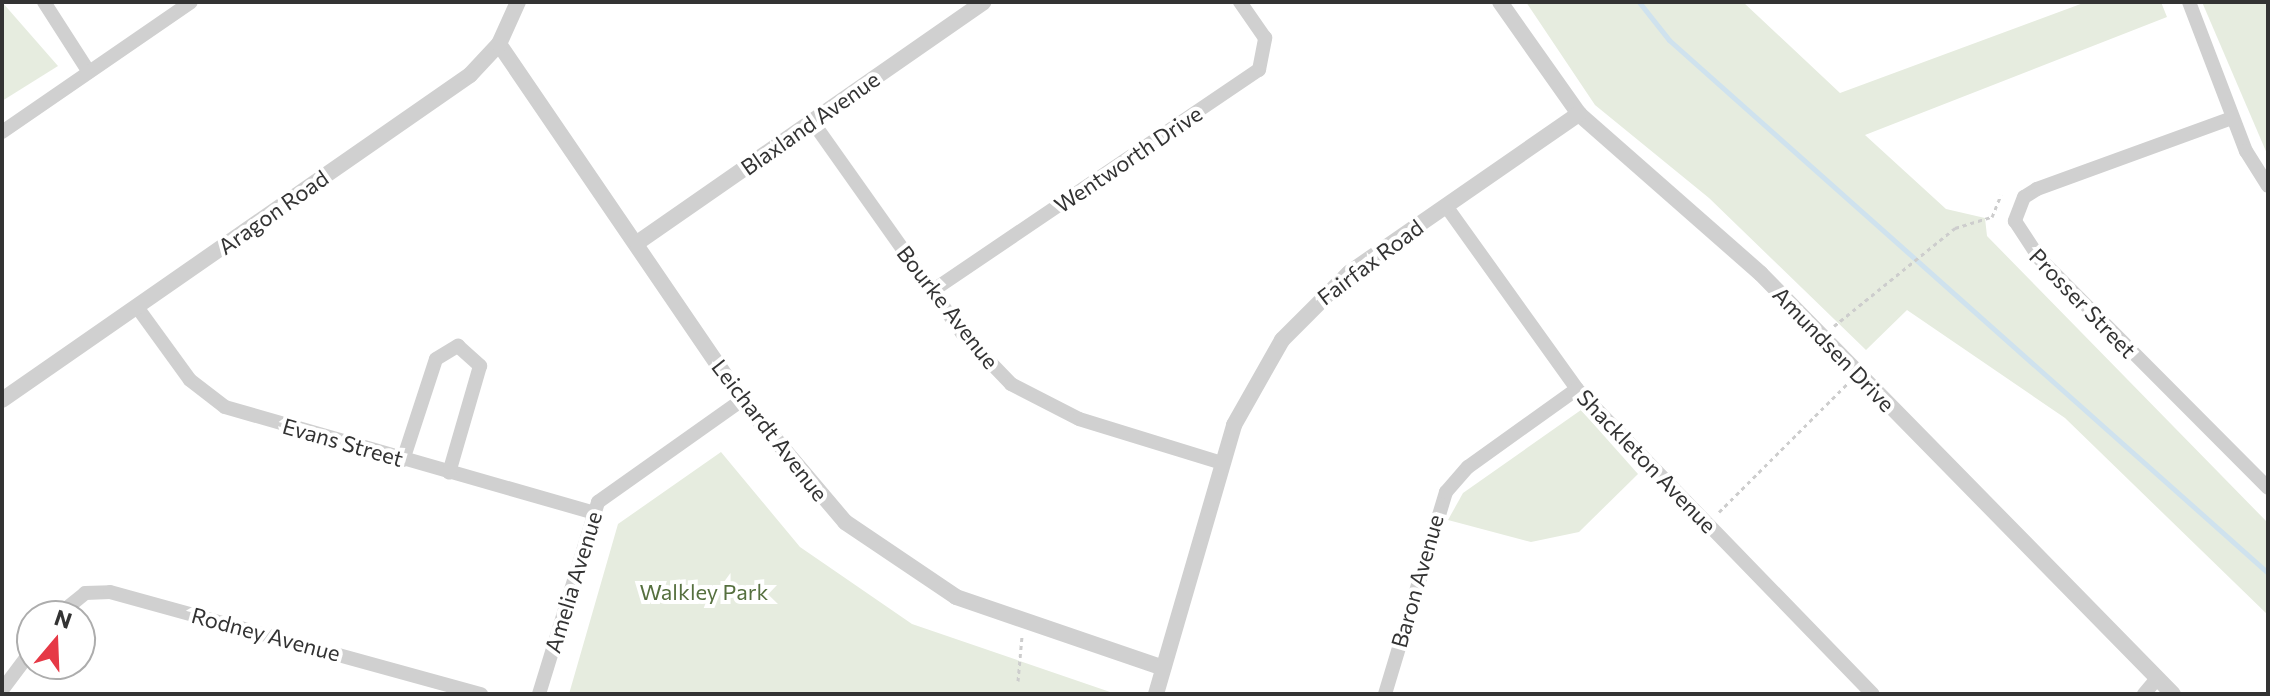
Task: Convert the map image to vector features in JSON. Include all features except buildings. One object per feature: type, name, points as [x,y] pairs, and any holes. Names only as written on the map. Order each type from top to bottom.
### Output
[{"type":"street","points":[[44,2],[89,72]]},
{"type":"street","points":[[2,132],[191,2]]},
{"type":"street","name":"Aragon Road","points":[[2,400],[436,101],[499,44],[518,2]]},
{"type":"street","name":"Blaxland Avenue","points":[[637,243],[984,2]]},
{"type":"street","name":"Wentworth Drive","points":[[932,291],[1259,70],[1265,38],[1240,2]]},
{"type":"street","name":"Amundsen Drive","points":[[1500,2],[1579,114],[1706,221],[1858,373],[2149,688],[2173,694]]},
{"type":"street","points":[[2189,2],[2232,118],[2268,186]]},
{"type":"street","name":"Leichardt Avenue","points":[[499,44],[742,400],[812,490],[874,546],[933,586],[1021,621],[1163,668]]},
{"type":"street","name":"Fairfax Road","points":[[1156,694],[1222,463],[1250,391],[1295,324],[1349,273],[1579,114]]},
{"type":"street","name":"Prosser Street","points":[[2232,118],[2037,189],[2024,197],[2015,221],[2050,269],[2268,488]]},
{"type":"street","name":"Bourke Avenue","points":[[812,121],[977,353],[1027,395],[1222,463]]},
{"type":"street","name":"Shackleton Avenue","points":[[1446,206],[1577,389],[1873,694]]},
{"type":"street","name":"Evans Street","points":[[137,307],[190,380],[217,403],[403,460],[592,512]]},
{"type":"street","points":[[403,460],[436,359],[458,346],[480,366],[449,473]]},
{"type":"street","name":"Baron Avenue","points":[[1385,694],[1446,492],[1468,467],[1577,389]]},
{"type":"street","name":"Amelia Avenue","points":[[539,694],[592,512],[742,400]]},
{"type":"street","name":"Rodney Avenue","points":[[76,600],[85,593],[110,592],[481,694]]},
{"type":"street","points":[[2,690],[16,671]]},
{"type":"path","points":[[1834,326],[1955,228],[1992,217],[2001,195]]},
{"type":"path","points":[[1707,524],[1858,373]]},
{"type":"path","points":[[1018,681],[1021,621]]},
{"type":"green space","points":[[2,2],[58,66],[2,101]]},
{"type":"green space","points":[[1526,2],[1743,2],[1840,93],[2086,2],[2161,2],[2167,17],[1865,135],[1946,209],[1985,218],[1987,236],[2268,523],[2268,615],[2065,418],[1907,310],[1866,350],[1709,198],[1595,105]]},
{"type":"green space","points":[[2202,2],[2268,2],[2268,156]]},
{"type":"green space","points":[[1581,410],[1638,474],[1579,532],[1531,542],[1448,520],[1463,493]]},
{"type":"green space","name":"Walkley Park","points":[[721,452],[800,547],[912,624],[1116,694],[569,694],[618,524]]},
{"type":"waterway","points":[[1639,2],[1669,40],[2268,573]]}]
